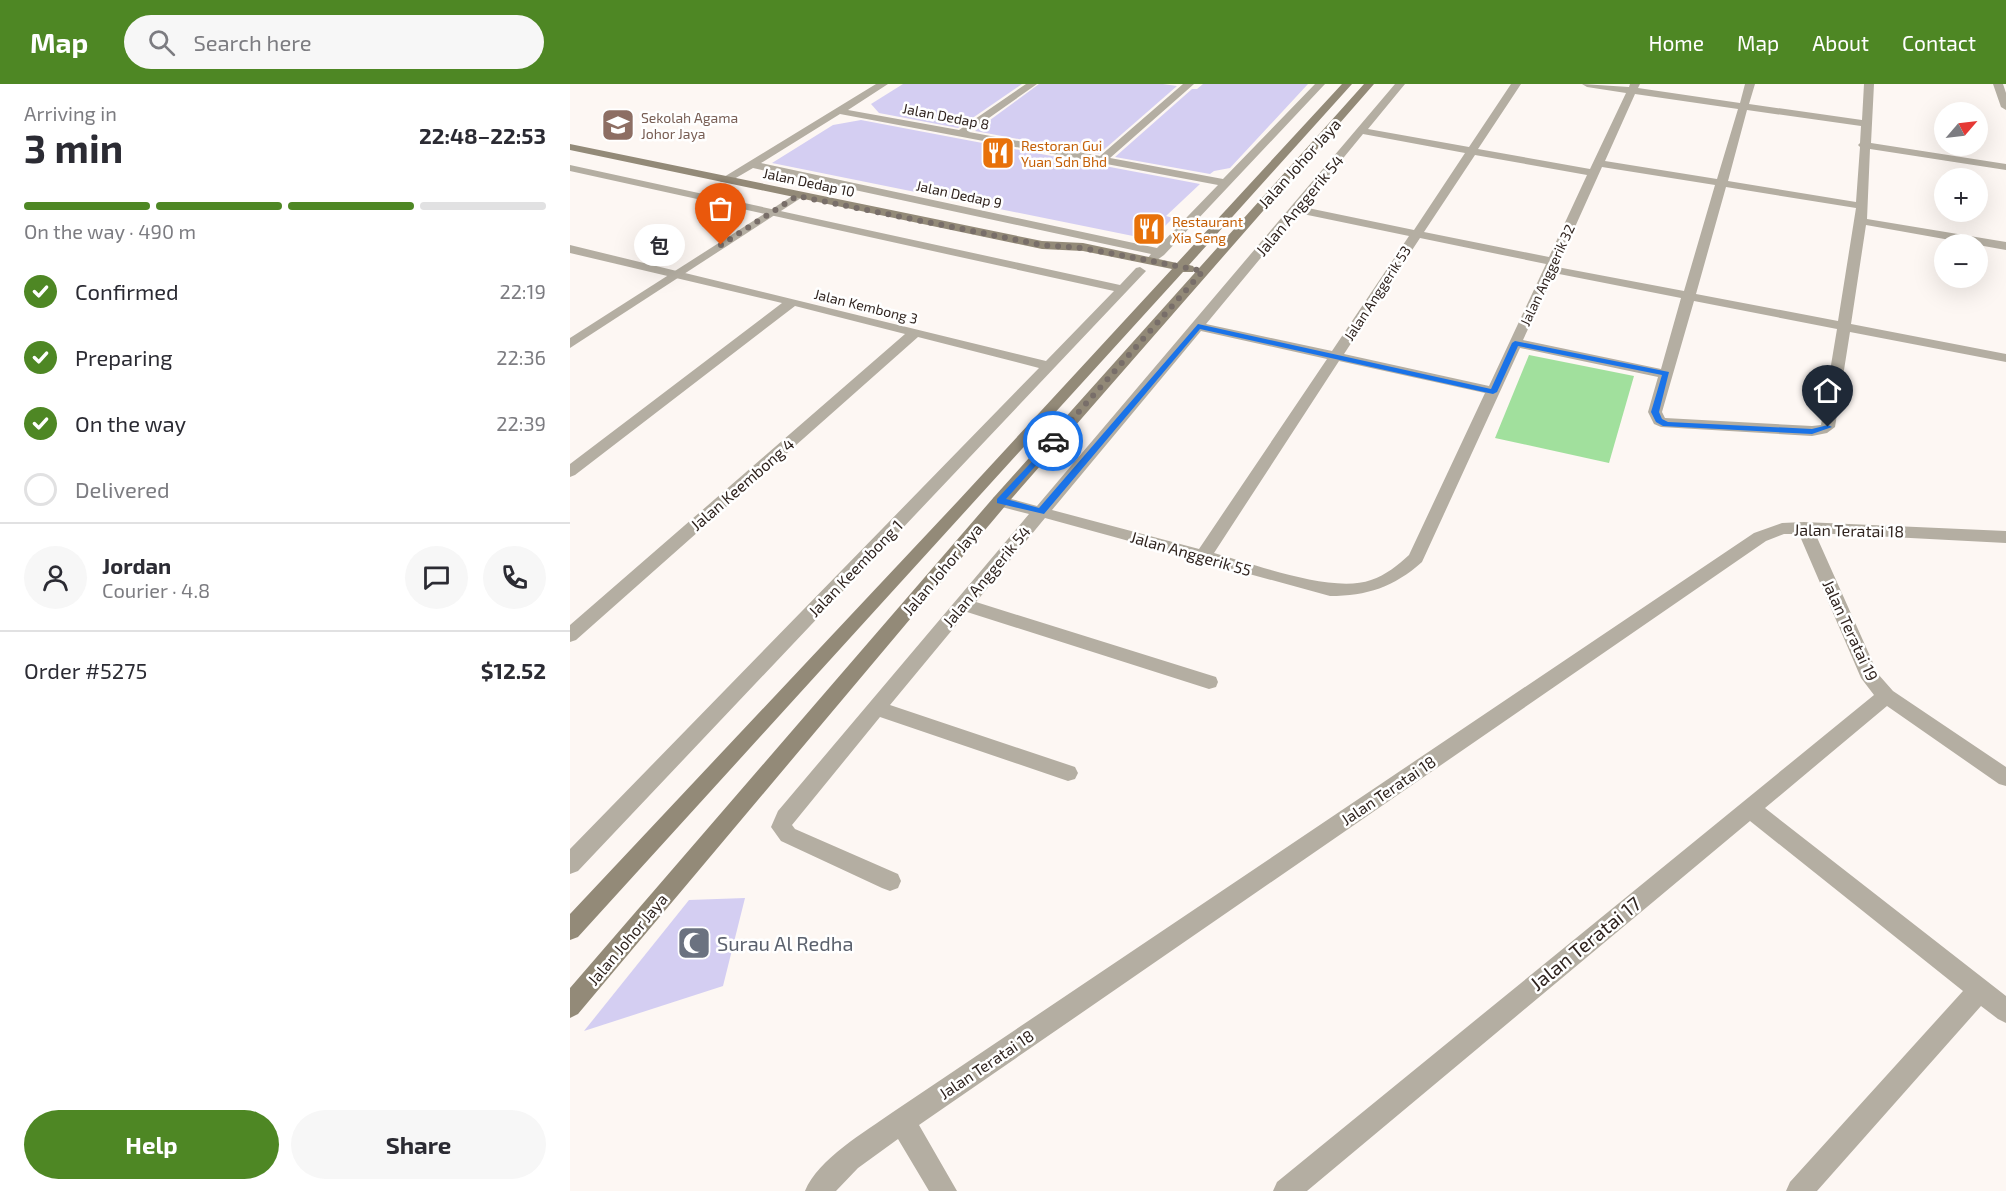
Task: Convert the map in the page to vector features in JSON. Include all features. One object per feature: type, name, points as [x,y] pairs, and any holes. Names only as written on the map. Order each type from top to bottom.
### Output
[{"type":"main road","name":"Jalan Johor Jaya","points":[[570,930],[1347,84]]},
{"type":"main road","name":"Jalan Johor Jaya","points":[[570,1006],[1000,501],[1370,84]]},
{"type":"main road","name":"Jalan Dedap 10","points":[[570,147],[797,196],[1042,245],[1156,256],[1175,272]]},
{"type":"main road","name":"Jalan Dedap 10","points":[[1042,245],[1071,256],[1140,271],[1175,272],[1198,277]]},
{"type":"street","points":[[725,180],[883,84]]},
{"type":"street","points":[[960,134],[1032,84]]},
{"type":"street","points":[[1101,161],[1189,84]]},
{"type":"street","points":[[1156,256],[1320,84]]},
{"type":"street","name":"Jalan Anggerik 54","points":[[890,881],[788,835],[783,831],[782,822],[962,604],[1400,84]]},
{"type":"street","name":"Jalan Anggerik 53","points":[[1204,555],[1516,84]]},
{"type":"street","points":[[1587,84],[1634,87],[1866,124]]},
{"type":"street","points":[[1749,84],[1655,416],[1659,421],[1674,425],[1812,431],[1826,429],[1829,424],[1861,221],[1863,145],[1869,84]]},
{"type":"street","points":[[1998,84],[2006,107]]},
{"type":"street","name":"Jalan Anggerik 32","points":[[1383,584],[1400,573],[1416,558],[1634,87]]},
{"type":"street","name":"Jalan Dedap 8","points":[[838,111],[1226,183]]},
{"type":"street","points":[[1361,131],[1471,151],[1721,183],[1862,206]]},
{"type":"street","points":[[1863,145],[2006,167]]},
{"type":"street","name":"Jalan Dedap 9","points":[[751,164],[1156,256]]},
{"type":"street","points":[[573,171],[1123,289]]},
{"type":"street","points":[[570,344],[797,196]]},
{"type":"street","points":[[1296,209],[1689,296],[2006,358]]},
{"type":"street","points":[[1861,221],[2006,246]]},
{"type":"street","name":"Jalan Kembong 3","points":[[570,249],[1049,366]]},
{"type":"street","name":"Jalan Keembong 1","points":[[570,864],[1140,271]]},
{"type":"street","points":[[570,472],[791,303]]},
{"type":"street","points":[[1198,326],[1493,392]]},
{"type":"street","name":"Jalan Keembong 4","points":[[570,635],[914,333]]},
{"type":"street","points":[[1515,343],[1666,374]]},
{"type":"street","name":"Jalan Anggerik 55","points":[[1000,501],[1330,590],[1358,591],[1383,584]]},
{"type":"street","name":"Jalan Teratai 18","points":[[818,1191],[849,1159],[902,1121],[1760,537],[1782,529],[1832,526],[2006,537]]},
{"type":"street","name":"Jalan Teratai 19","points":[[1804,527],[1870,678],[1886,696],[2006,778]]},
{"type":"street","points":[[962,604],[1209,682]]},
{"type":"street","name":"Jalan Teratai 17","points":[[1286,1191],[1886,696]]},
{"type":"street","points":[[876,708],[1068,773]]},
{"type":"street","points":[[1749,808],[2006,1011]]},
{"type":"street","points":[[1799,1191],[1979,990]]},
{"type":"street","points":[[902,1121],[944,1191]]},
{"type":"green space","points":[[1529,355],[1634,376],[1609,463],[1495,438]]},
{"type":"building","points":[[903,84],[1022,84],[958,128],[879,113],[871,104]]},
{"type":"building","points":[[1039,84],[1177,86],[1099,154],[975,131]]},
{"type":"building","points":[[1203,84],[1308,84],[1230,168],[1210,174],[1115,157],[1192,89],[1197,89]]},
{"type":"building","points":[[861,120],[1200,184],[1166,216],[1173,218],[1157,234],[1138,237],[772,163],[833,125]]},
{"type":"building","name":"Surau Al Redha","points":[[745,898],[723,986],[584,1031],[689,900]]},
{"type":"way so far","points":[[721,245],[797,196],[1042,245],[1083,248],[1203,271],[1053,441]]},
{"type":"place","name":"Sekolah Agama Johor Jaya","points":[[618,125]]},
{"type":"place","name":"Restoran Gui Yuan Sdn Bhd","points":[[998,153]]},
{"type":"place","name":"Restaurant Xia Seng","points":[[1149,229]]},
{"type":"place","name":"包","points":[[721,245]]},
{"type":"place","name":"Surau Al Redha","points":[[694,943]]},
{"type":"route","points":[[1053,441],[1000,501],[1041,512],[1198,326],[1493,392],[1515,343],[1666,374],[1655,412],[1659,421],[1666,424],[1812,431],[1828,427]]}]
